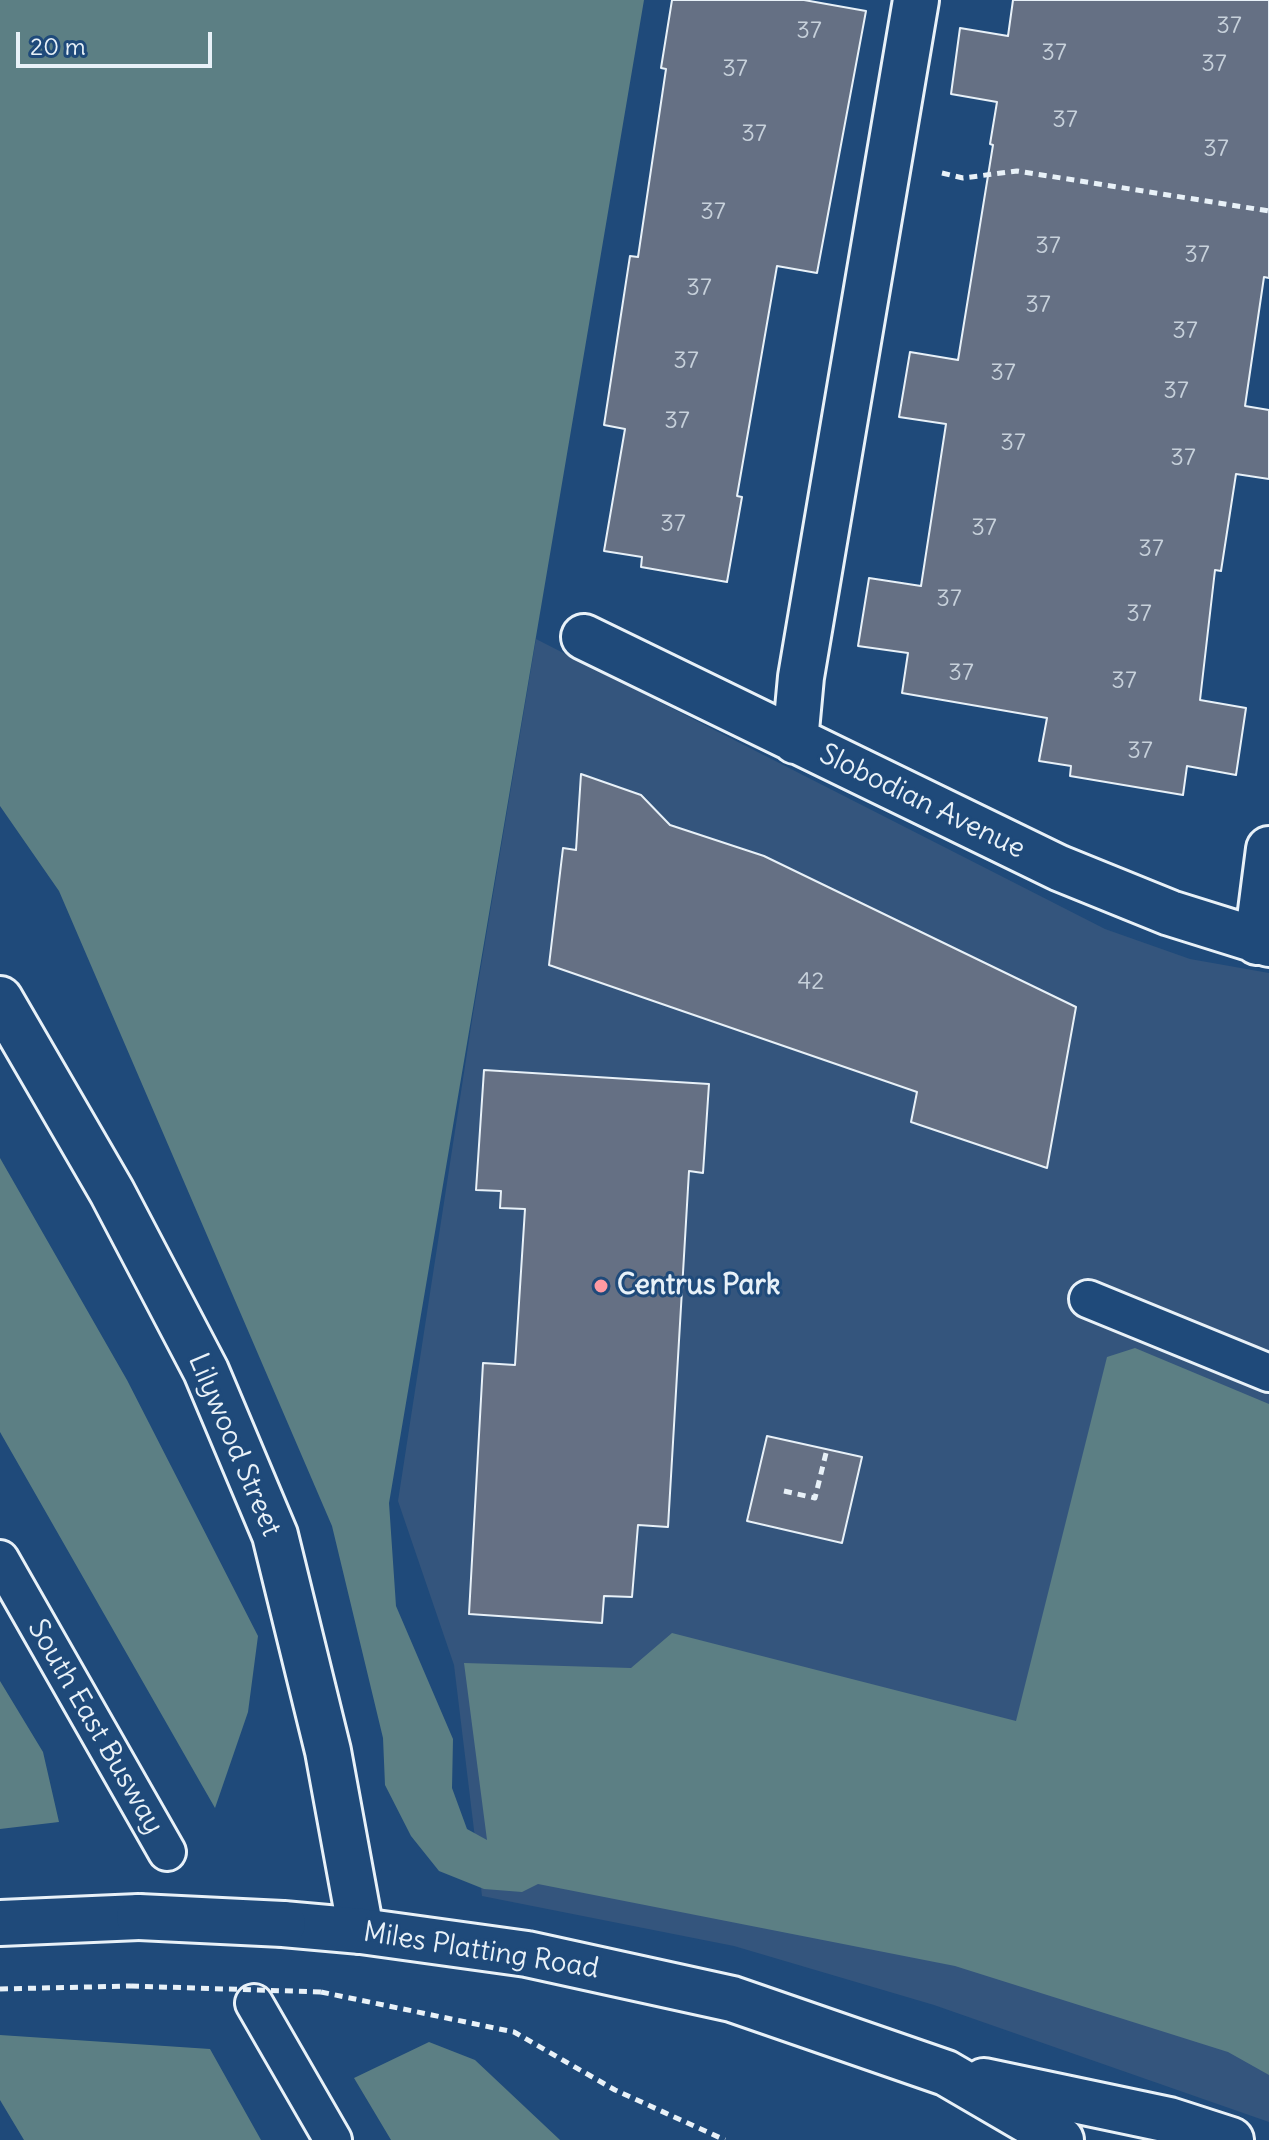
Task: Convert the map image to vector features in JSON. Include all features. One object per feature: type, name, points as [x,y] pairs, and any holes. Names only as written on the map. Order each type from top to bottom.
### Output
[{"type":"street","points":[[795,741],[801,677],[916,0]]},
{"type":"street","name":"Slobodian Avenue","points":[[584,637],[1059,868],[1170,913],[1263,943]]},
{"type":"street","points":[[1263,943],[1269,849]]},
{"type":"street","name":"Lilywood Street","points":[[0,999],[112,1192],[206,1371],[275,1535],[328,1751],[361,1931]]},
{"type":"street","name":"Miles Platting Road","points":[[0,1923],[139,1917],[283,1924],[361,1931],[527,1954],[732,1999],[946,2073],[1169,2120],[1231,2140]]},
{"type":"street","name":"Miles Platting Road","points":[[946,2073],[1061,2140]]},
{"type":"lane","points":[[1088,1299],[1269,1373]]},
{"type":"lane","name":"South East Busway","points":[[0,1559],[167,1852]]},
{"type":"lane","points":[[254,2003],[333,2140]]},
{"type":"path","points":[[888,164],[963,178],[1017,171],[1269,211]]},
{"type":"path","points":[[784,1491],[815,1498],[827,1449]]},
{"type":"path","points":[[0,1989],[131,1986],[321,1992],[514,2032],[615,2090],[725,2140]]},
{"type":"shaded area","points":[[536,639],[1105,929],[1190,959],[1269,973],[1269,2122],[934,2005],[734,1946],[482,1896],[454,1665],[398,1501],[473,1014]]},
{"type":"green space","points":[[0,0],[644,0],[389,1503],[396,1606],[453,1739],[452,1788],[467,1829],[487,1840],[464,1663],[631,1668],[672,1633],[1016,1721],[1107,1357],[1135,1348],[1269,1404],[1269,2075],[1228,2052],[955,1966],[538,1884],[522,1892],[484,1889],[439,1871],[411,1836],[385,1785],[383,1738],[332,1526],[59,891],[0,806]]},
{"type":"green space","points":[[0,1158],[127,1380],[258,1636],[248,1712],[215,1808],[0,1432]]},
{"type":"green space","points":[[0,1681],[43,1752],[59,1822],[0,1829]]},
{"type":"green space","points":[[0,2035],[210,2049],[261,2140],[24,2140],[0,2100]]},
{"type":"green space","points":[[429,2042],[475,2060],[560,2140],[391,2140],[354,2078]]},
{"type":"building","points":[[672,0],[804,0],[866,11],[817,273],[777,266],[737,496],[742,497],[727,582],[641,567],[642,557],[604,551],[625,429],[604,425],[630,256],[638,257],[666,69],[661,68]]},
{"type":"building","points":[[1013,0],[1269,0],[1269,278],[1264,277],[1245,406],[1269,410],[1269,479],[1236,474],[1221,571],[1215,570],[1200,700],[1246,708],[1236,775],[1187,766],[1183,795],[1070,776],[1071,766],[1039,761],[1047,718],[902,693],[908,653],[858,646],[869,578],[921,586],[946,424],[899,417],[910,352],[958,360],[993,145],[990,144],[997,102],[951,94],[960,28],[1008,36]]},
{"type":"building","points":[[581,774],[641,795],[670,825],[764,856],[1076,1007],[1047,1168],[911,1122],[917,1092],[549,965],[563,848],[576,850]]},
{"type":"building","name":"Centrus Park","points":[[484,1070],[709,1084],[703,1173],[689,1171],[668,1527],[638,1525],[632,1597],[604,1596],[602,1623],[469,1614],[483,1363],[515,1365],[525,1209],[500,1208],[501,1191],[476,1190]]},
{"type":"building","points":[[767,1436],[862,1457],[842,1543],[747,1521]]},
{"type":"place","name":"Centrus Park","points":[[601,1286]]}]
